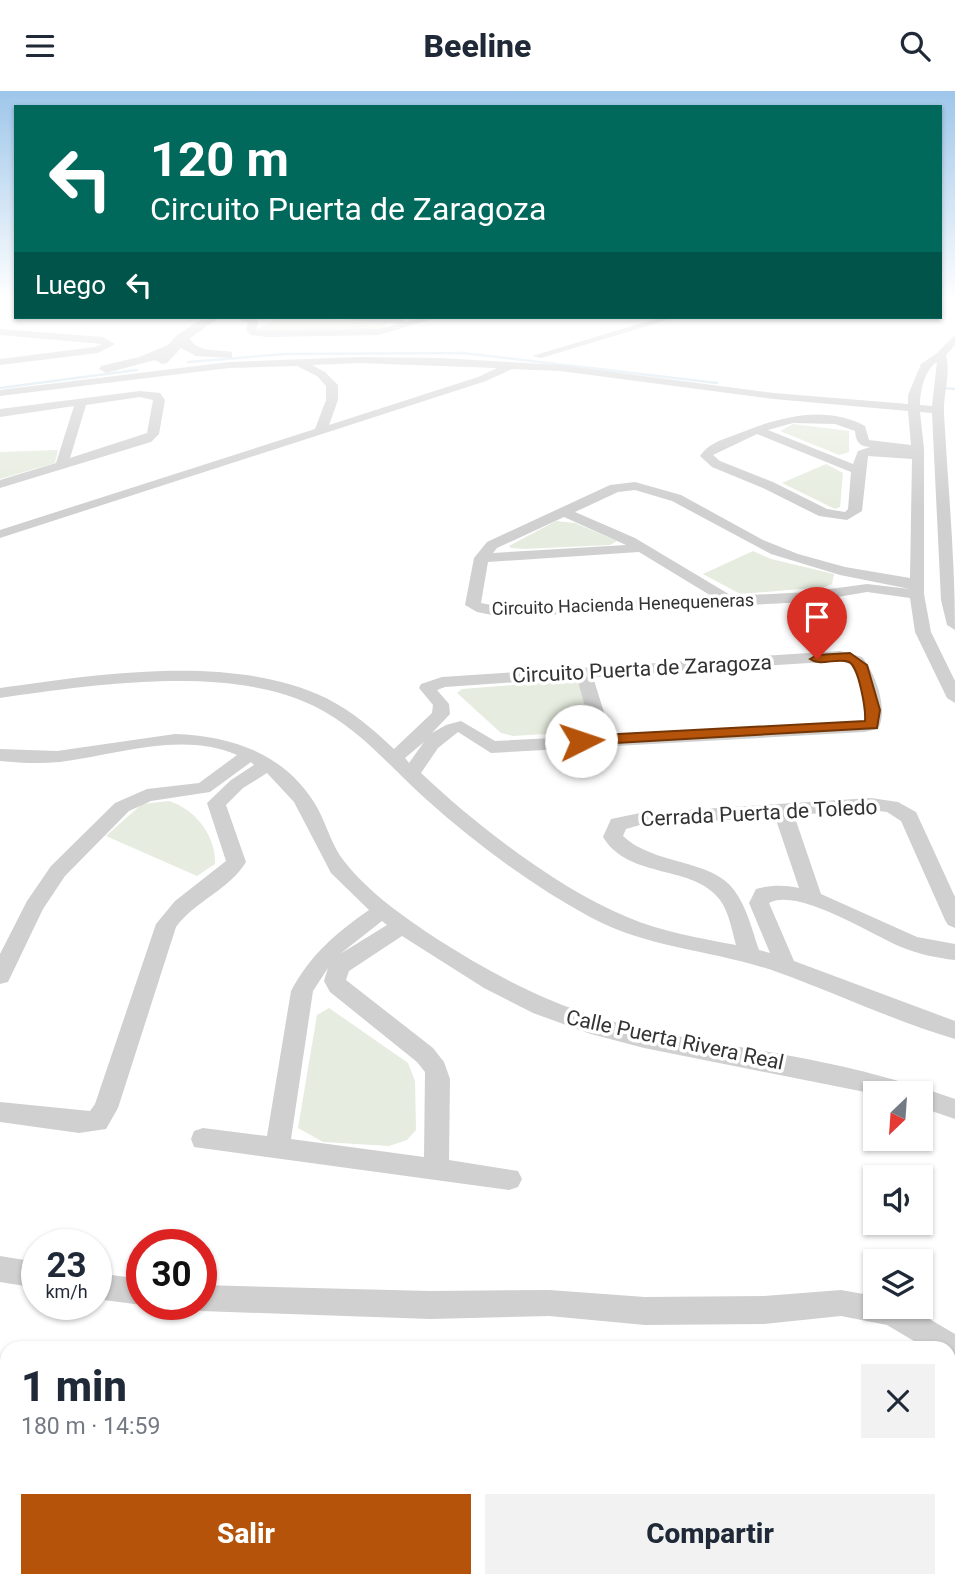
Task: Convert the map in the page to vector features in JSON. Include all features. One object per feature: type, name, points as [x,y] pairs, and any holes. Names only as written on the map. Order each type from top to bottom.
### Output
[{"type":"street","points":[[0,381],[115,367]]},
{"type":"street","points":[[0,393],[135,367]]},
{"type":"street","points":[[307,367],[321,374],[332,385],[332,400],[321,429]]},
{"type":"street","points":[[2,534],[482,379],[506,367]]},
{"type":"street","points":[[540,367],[761,395],[910,399],[938,403]]},
{"type":"street","points":[[642,367],[775,386],[889,393]]},
{"type":"street","points":[[924,368],[937,367]]},
{"type":"street","points":[[924,368],[937,367]]},
{"type":"street","points":[[946,367],[938,403],[949,600],[955,625]]},
{"type":"street","points":[[924,368],[910,399],[918,453],[917,588],[923,632],[955,698]]},
{"type":"street","points":[[0,484],[142,441],[153,434],[159,400],[156,395],[140,394],[1,415]]},
{"type":"street","points":[[61,465],[80,402]]},
{"type":"street","points":[[789,420],[839,422],[858,426],[865,443],[918,453],[866,452],[861,456],[855,511],[851,515],[840,516],[817,510],[768,485],[716,464],[706,456],[716,447],[789,420]]},
{"type":"street","points":[[757,430],[858,470]]},
{"type":"street","points":[[481,558],[492,545],[615,488],[636,486],[677,500],[782,554],[868,578],[917,588]]},
{"type":"street","points":[[564,512],[643,548],[728,600]]},
{"type":"street","points":[[481,558],[643,548]]},
{"type":"street","name":"Circuito Hacienda Henequeneras","points":[[481,558],[473,605],[490,611],[808,597],[867,588],[917,588]]},
{"type":"street","name":"Circuito Puerta de Zaragoza","points":[[392,758],[407,749],[441,714],[441,704],[427,688],[433,684],[583,672],[850,657],[860,665],[875,720],[872,725],[864,727],[491,747],[461,726],[442,732],[411,774]]},
{"type":"street","points":[[583,672],[603,739]]},
{"type":"street","points":[[3,695],[68,684],[215,679],[251,681],[300,693],[346,717],[472,828],[596,911],[619,923],[674,942],[750,955],[924,1022],[955,1030]]},
{"type":"street","name":"Calle Puerta Rivera Real","points":[[0,755],[35,758],[190,740],[219,743],[259,759],[295,791],[306,805],[341,872],[383,910],[491,982],[557,1014],[668,1043],[863,1081]]},
{"type":"street","points":[[0,976],[34,906],[58,871],[122,807],[147,795],[204,788],[259,759]]},
{"type":"street","points":[[0,1112],[97,1122],[106,1108],[166,924],[183,905],[229,871],[236,862],[234,846],[219,817],[216,803],[259,759]]},
{"type":"street","name":"Cerrada Puerta de Toledo","points":[[750,955],[725,891],[704,880],[632,853],[617,841],[614,830],[618,824],[640,819],[881,804],[898,809],[909,817],[955,920]]},
{"type":"street","points":[[783,811],[813,900]]},
{"type":"street","points":[[786,967],[759,903],[763,894],[780,892],[813,900],[857,916],[923,946],[955,952]]},
{"type":"street","points":[[277,1149],[302,991],[309,976],[333,948],[383,910]]},
{"type":"street","points":[[403,925],[345,961],[337,970],[335,981],[425,1055],[436,1069],[439,1095],[436,1169]]},
{"type":"street","points":[[933,1101],[955,1108]]},
{"type":"street","points":[[203,1139],[509,1179]]},
{"type":"street","points":[[0,1269],[21,1272]]},
{"type":"street","points":[[217,1298],[430,1305],[550,1303],[645,1311],[764,1310],[841,1303],[891,1313],[939,1341]]},
{"type":"shaded area","points":[[793,424],[849,431],[849,452],[839,455],[780,431]]},
{"type":"shaded area","points":[[58,450],[55,463],[0,479],[0,452]]},
{"type":"shaded area","points":[[826,464],[843,473],[840,507],[835,509],[782,483]]},
{"type":"shaded area","points":[[556,521],[575,523],[617,541],[610,545],[524,549],[509,546]]},
{"type":"shaded area","points":[[753,551],[771,559],[834,574],[832,584],[825,587],[740,594],[703,574]]},
{"type":"shaded area","points":[[578,680],[592,731],[513,736],[501,733],[457,693],[462,689]]},
{"type":"shaded area","points":[[169,801],[195,817],[212,843],[215,864],[197,876],[106,836],[142,804]]},
{"type":"shaded area","points":[[329,1008],[408,1063],[415,1081],[416,1130],[407,1140],[389,1146],[323,1142],[298,1128],[317,1015]]},
{"type":"waterway","points":[[580,367],[717,383]]},
{"type":"waterway","points":[[0,388],[137,370]]},
{"type":"waterway","points":[[944,388],[955,389]]},
{"type":"route","points":[[581,741],[872,725],[875,720],[860,665],[850,657],[817,659]]}]
